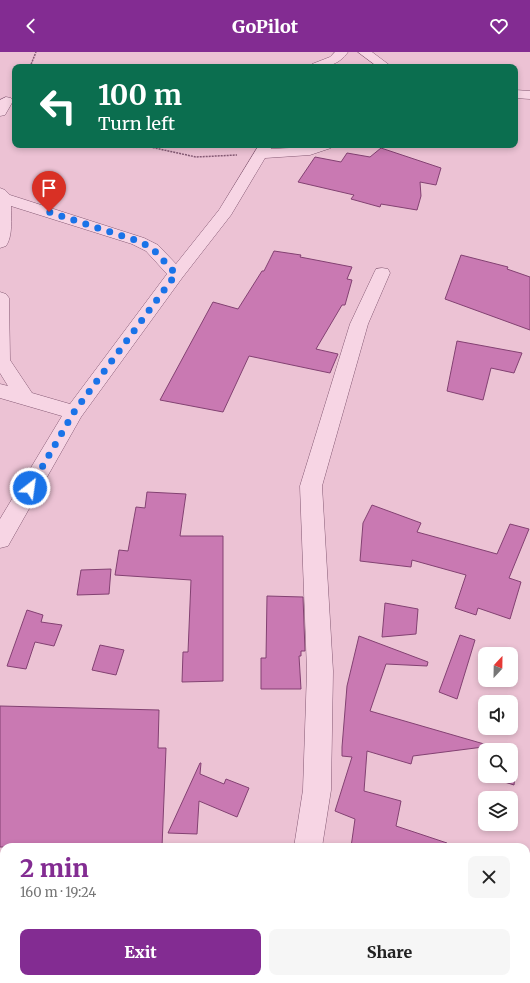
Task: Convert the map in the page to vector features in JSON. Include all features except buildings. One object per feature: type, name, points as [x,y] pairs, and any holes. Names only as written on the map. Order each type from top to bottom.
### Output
[{"type":"street","points":[[324,64],[334,60],[342,52]]},
{"type":"street","points":[[364,52],[382,64]]},
{"type":"street","points":[[518,94],[530,96]]},
{"type":"street","points":[[0,539],[74,412],[176,274],[226,212],[264,149],[310,151],[318,148]]},
{"type":"street","points":[[0,243],[3,226],[1,196],[138,241],[152,248],[176,274]]},
{"type":"street","points":[[309,843],[317,790],[320,671],[311,486],[359,324],[382,273]]},
{"type":"street","points":[[0,298],[1,360],[26,398]]},
{"type":"street","points":[[0,391],[74,412]]},
{"type":"path","points":[[31,64],[36,52]]},
{"type":"path","points":[[155,148],[196,157],[264,149]]},
{"type":"route","points":[[30,488],[74,412],[176,274],[152,248],[138,241],[49,212]]}]
